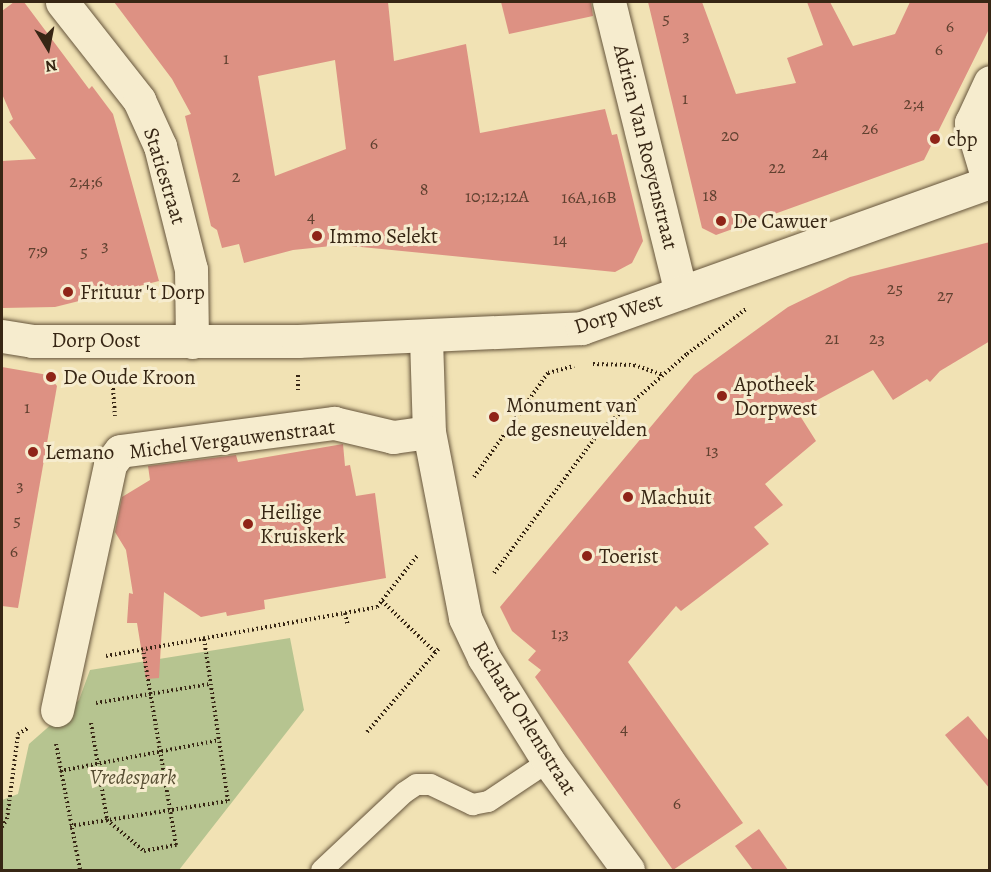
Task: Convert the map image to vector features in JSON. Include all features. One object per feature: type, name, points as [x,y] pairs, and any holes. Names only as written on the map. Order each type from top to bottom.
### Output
[{"type":"street","name":"Statiestraat","points":[[62,2],[139,100],[160,146],[191,269],[192,342]]},
{"type":"street","name":"Adrien Van Roeyenstraat","points":[[609,2],[681,292]]},
{"type":"street","points":[[989,183],[971,123],[990,82]]},
{"type":"street","name":"Dorp West","points":[[192,342],[426,338],[582,328],[631,314],[681,292],[989,183]]},
{"type":"street","name":"Dorp Oost","points":[[2,336],[32,341],[114,339],[192,342]]},
{"type":"street","name":"Richard Orlentstraat","points":[[426,338],[429,432],[444,520],[465,618],[476,643],[548,761],[628,870]]},
{"type":"street","name":"Michel Vergauwenstraat","points":[[72,707],[70,650],[110,464],[120,451],[334,423],[393,437],[429,432]]},
{"type":"lane","points":[[321,870],[404,792],[416,784],[430,784],[472,804],[488,801],[548,761]]},
{"type":"path","points":[[486,584],[601,430],[663,375],[766,294],[755,267]]},
{"type":"path","points":[[114,339],[111,387],[120,451]]},
{"type":"path","points":[[298,341],[301,427]]},
{"type":"path","points":[[70,650],[100,657],[377,607],[444,520],[548,373],[584,364],[611,364],[634,365],[663,375]]},
{"type":"path","points":[[382,601],[435,652]]},
{"type":"path","points":[[345,613],[348,626]]},
{"type":"path","points":[[70,826],[228,801],[204,639]]},
{"type":"path","points":[[367,732],[446,639]]},
{"type":"path","points":[[90,716],[107,820],[144,851],[176,845],[143,650]]},
{"type":"path","points":[[2,827],[7,819],[18,734],[72,707],[210,684]]},
{"type":"path","points":[[72,707],[54,734],[80,870]]},
{"type":"path","points":[[60,771],[219,740]]},
{"type":"green space","name":"Vredespark","points":[[290,638],[304,710],[179,870],[2,870],[2,800],[18,794],[29,744],[79,700],[90,670]]},
{"type":"building","points":[[14,2],[24,2],[89,89],[92,86],[113,114],[159,281],[55,307],[2,308],[2,161],[36,159],[9,122],[13,119],[2,94],[2,11]]},
{"type":"building","points":[[114,2],[388,2],[394,61],[466,44],[480,133],[605,109],[612,135],[617,134],[643,241],[632,263],[615,272],[341,245],[293,250],[244,263],[239,244],[222,248],[217,230],[211,226],[185,116],[191,114],[172,79]],"holes":[[[335,60],[346,149],[275,176],[258,76]]]},
{"type":"building","points":[[501,2],[591,2],[593,16],[509,34]]},
{"type":"building","points":[[648,2],[702,2],[736,94],[796,83],[787,58],[823,45],[807,2],[830,2],[853,46],[895,34],[910,2],[990,2],[990,27],[924,160],[716,235],[702,228]]},
{"type":"building","points":[[990,242],[990,341],[940,371],[930,382],[927,379],[893,400],[873,370],[797,411],[816,441],[765,484],[783,505],[754,527],[769,544],[681,611],[676,606],[628,662],[743,823],[673,870],[535,677],[541,670],[528,660],[536,651],[512,631],[500,607],[694,375],[788,307],[850,277]]},
{"type":"building","points":[[2,367],[48,375],[57,386],[18,608],[2,606]]},
{"type":"building","name":"Heilige Kruiskerk","points":[[343,444],[345,466],[350,465],[356,496],[375,493],[386,578],[264,600],[265,609],[227,616],[226,612],[201,617],[164,592],[159,678],[146,679],[137,623],[127,623],[129,593],[133,594],[126,550],[115,532],[122,497],[150,480],[148,466],[236,455],[238,462]]},
{"type":"building","points":[[968,716],[990,742],[990,789],[945,735]]},
{"type":"building","points":[[759,829],[788,870],[753,870],[735,846]]},
{"type":"place","name":"cbp","points":[[935,139]]},
{"type":"place","name":"De Cawuer","points":[[721,221]]},
{"type":"place","name":"Immo Selekt","points":[[317,236]]},
{"type":"place","name":"Frituur 't Dorp","points":[[68,292]]},
{"type":"place","name":"De Oude Kroon","points":[[51,377]]},
{"type":"place","name":"Apotheek Dorpwest","points":[[722,396]]},
{"type":"place","name":"Monument van de gesneuvelden","points":[[494,417]]},
{"type":"place","name":"Lemano","points":[[33,452]]},
{"type":"place","name":"Machuit","points":[[628,497]]},
{"type":"place","name":"Heilige Kruiskerk","points":[[248,524]]},
{"type":"place","name":"Toerist","points":[[587,556]]}]
